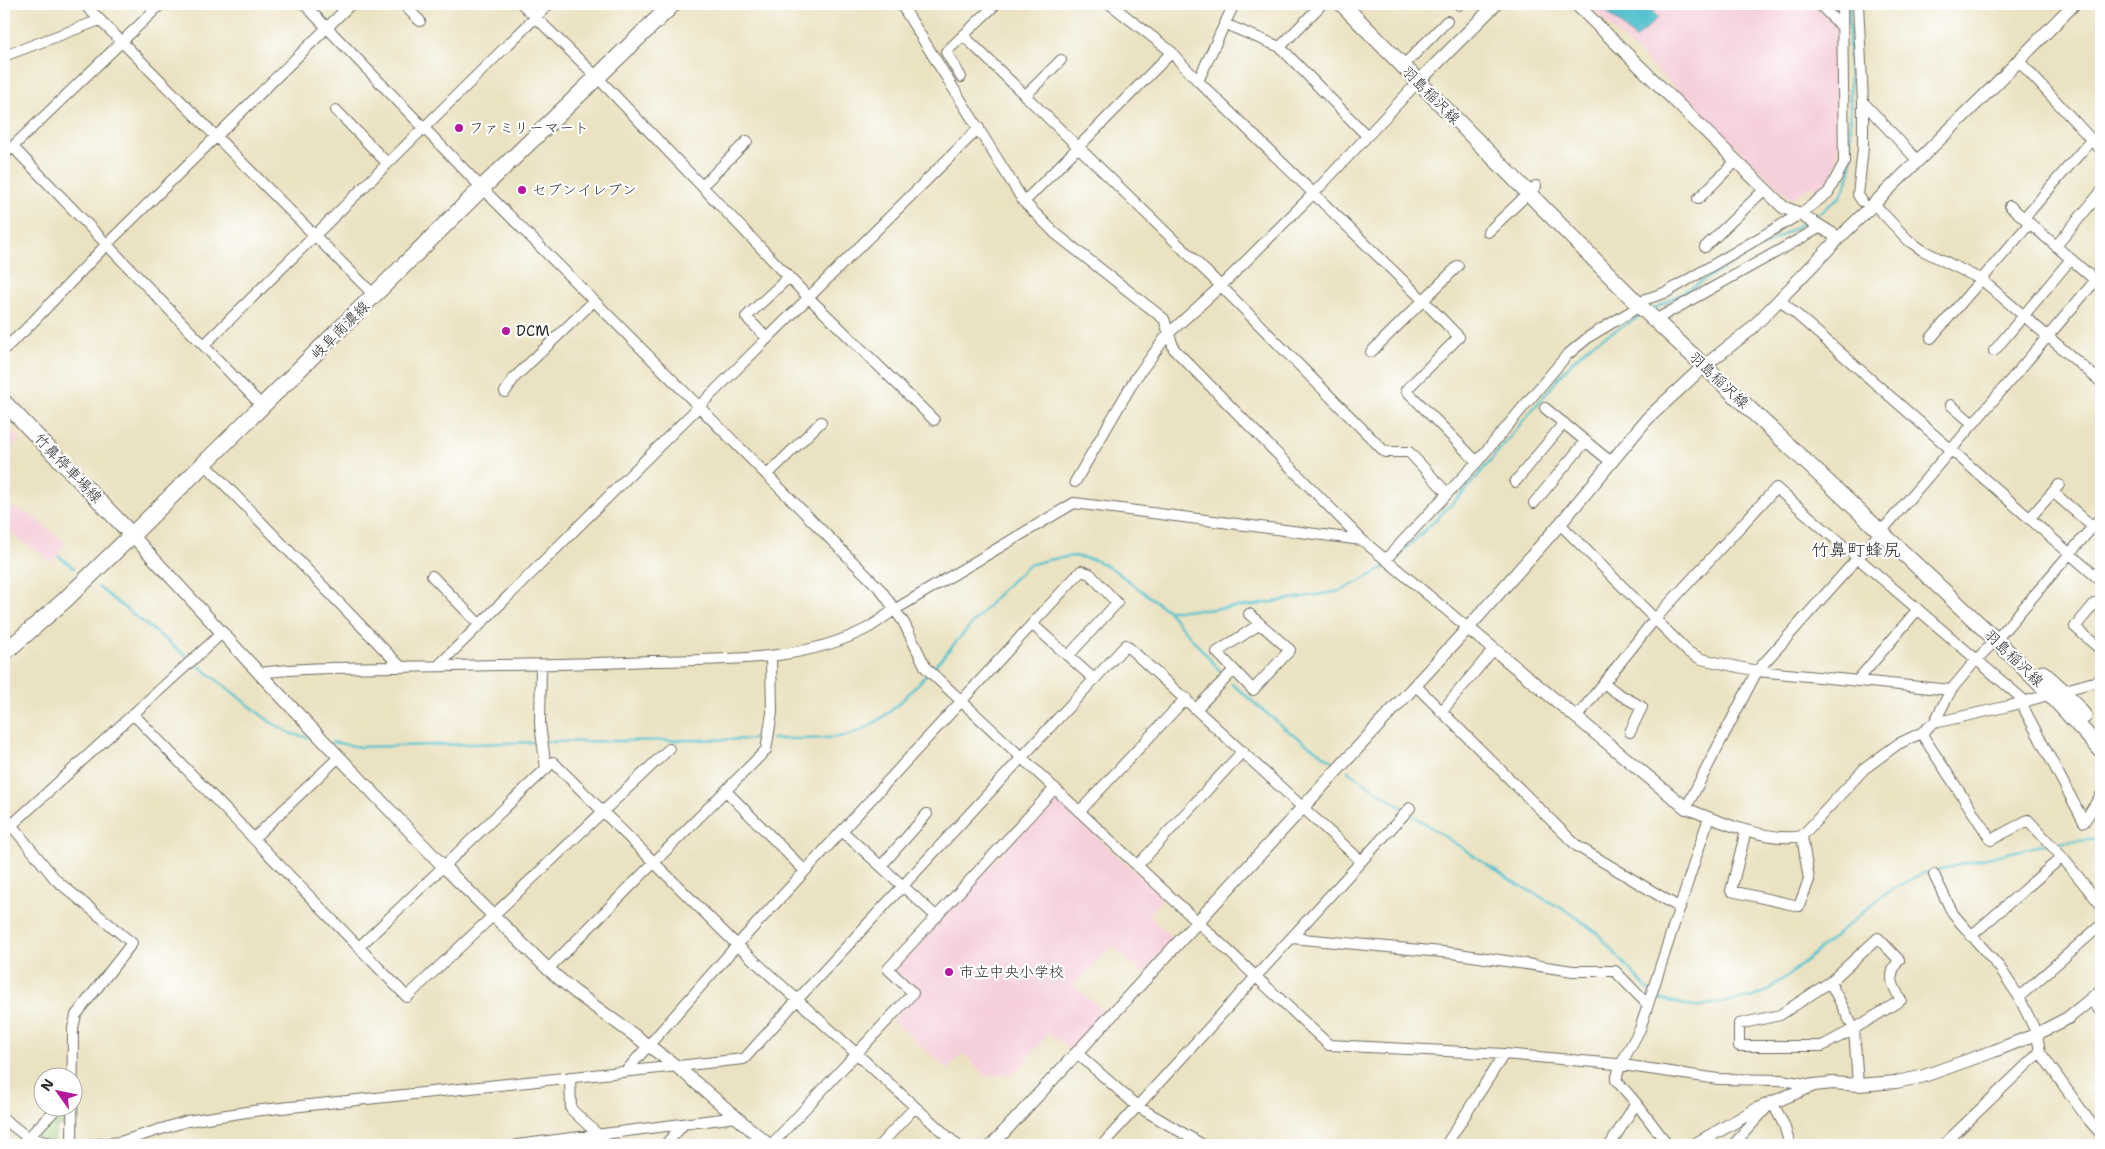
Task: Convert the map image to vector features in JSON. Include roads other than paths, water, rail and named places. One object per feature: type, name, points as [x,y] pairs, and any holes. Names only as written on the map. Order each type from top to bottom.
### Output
[{"type":"main road","name":"岐阜南濃線","points":[[4,653],[65,600],[263,407],[482,188],[673,4]]},
{"type":"main road","name":"羽島稲沢線","points":[[1342,4],[1422,78],[1651,310],[1999,637],[2101,736]]},
{"type":"main road","name":"羽島稲沢線","points":[[1355,4],[1406,63]]},
{"type":"main road","name":"竹鼻停車場線","points":[[4,402],[132,535]]},
{"type":"main road","name":"羽島稲沢線","points":[[2057,693],[2101,750]]},
{"type":"street","points":[[84,4],[374,296]]},
{"type":"street","points":[[4,155],[161,4]]},
{"type":"street","points":[[304,4],[482,188],[881,590],[904,623],[926,668],[938,677],[1329,1045],[1504,1054],[1620,1066],[1718,1080],[1781,1080],[1814,1086]]},
{"type":"street","points":[[4,349],[25,330],[107,244],[351,4]]},
{"type":"street","points":[[403,4],[420,20]]},
{"type":"street","points":[[522,4],[598,78],[809,298],[934,420]]},
{"type":"street","points":[[204,345],[549,4]]},
{"type":"street","points":[[902,4],[1024,202],[1056,234],[1164,319],[1174,348],[1362,540],[1390,561],[1686,808],[1746,830],[1790,839],[1802,836],[1864,769],[1898,744],[1922,733],[1934,723],[1951,690],[1976,660],[1999,637],[2101,517]]},
{"type":"street","points":[[961,77],[946,52],[996,4]]},
{"type":"street","points":[[1110,4],[1172,52],[1198,81],[1424,301],[1459,338],[1406,390],[1477,462]]},
{"type":"street","points":[[1198,81],[1234,4]]},
{"type":"street","points":[[1280,47],[1322,4]]},
{"type":"street","points":[[1576,4],[1783,207],[1810,220],[1839,238]]},
{"type":"street","points":[[1819,4],[1842,27]]},
{"type":"street","points":[[1390,561],[1568,355],[1590,336],[1651,310],[1810,220],[1828,193],[1844,163],[1842,4]]},
{"type":"street","points":[[1858,4],[1863,102],[1863,148],[1858,195],[1908,240],[1922,250],[1982,280],[2101,382]]},
{"type":"street","points":[[992,1145],[1416,686],[1560,524],[1647,419],[1707,363],[1749,331],[1839,238],[1868,203],[1918,161],[2074,4]]},
{"type":"street","points":[[1075,482],[1135,379],[1168,334],[1221,286],[1313,194],[1489,6]]},
{"type":"street","points":[[4,56],[100,20]]},
{"type":"street","points":[[1406,63],[1447,21]]},
{"type":"street","points":[[1225,24],[1280,47],[1367,136]]},
{"type":"street","points":[[964,36],[1221,286],[1385,452],[1409,452],[1448,493]]},
{"type":"street","points":[[1024,202],[1172,52]]},
{"type":"street","points":[[1026,96],[1061,60]]},
{"type":"street","points":[[2018,60],[2101,150]]},
{"type":"street","points":[[1863,102],[1918,161]]},
{"type":"street","points":[[336,110],[387,163]]},
{"type":"street","points":[[439,664],[979,128]]},
{"type":"street","points":[[1931,338],[1982,280],[2092,140]]},
{"type":"street","points":[[702,186],[747,141]]},
{"type":"street","points":[[12,147],[263,407]]},
{"type":"street","points":[[1698,198],[1735,162]]},
{"type":"street","points":[[1488,232],[1532,190]]},
{"type":"street","points":[[1706,247],[1764,190]]},
{"type":"street","points":[[2056,246],[2101,192]]},
{"type":"street","points":[[1686,808],[1757,671],[1884,529],[2099,278],[2071,259],[2010,206]]},
{"type":"street","points":[[1651,310],[1667,292],[1810,220]]},
{"type":"street","points":[[1994,351],[2071,259]]},
{"type":"street","points":[[1370,352],[1458,266]]},
{"type":"street","points":[[767,338],[746,317],[789,277]]},
{"type":"street","points":[[1779,300],[2101,581]]},
{"type":"street","points":[[505,392],[514,378],[594,301]]},
{"type":"street","points":[[1951,405],[1974,424]]},
{"type":"street","points":[[1545,408],[1611,462]]},
{"type":"street","points":[[767,475],[821,422]]},
{"type":"street","points":[[1516,482],[1564,423]]},
{"type":"street","points":[[1534,502],[1586,441]]},
{"type":"street","points":[[205,464],[401,666]]},
{"type":"street","points":[[1576,718],[1654,620],[1776,488],[1918,609],[2023,702],[2084,822],[2101,795]]},
{"type":"street","points":[[2029,519],[2056,488],[2093,527]]},
{"type":"street","points":[[259,673],[287,669],[439,664],[540,665],[771,657],[832,644],[867,629],[894,610],[1074,503],[1362,540]]},
{"type":"street","points":[[1560,524],[1654,620],[1688,652],[1701,659],[1757,671],[1951,690]]},
{"type":"street","points":[[132,535],[259,673],[443,866],[548,970],[675,1065],[770,1145],[914,993],[888,969],[1055,788]]},
{"type":"street","points":[[626,1071],[737,945],[1081,571],[1090,574],[1117,604],[1069,655]]},
{"type":"street","points":[[432,576],[480,625]]},
{"type":"street","points":[[2101,607],[2095,603],[2075,627],[2101,650]]},
{"type":"street","points":[[1857,682],[1918,609]]},
{"type":"street","points":[[1249,614],[1290,650],[1253,690],[1217,652],[1260,624]]},
{"type":"street","points":[[1032,624],[1094,679]]},
{"type":"street","points":[[7,829],[222,633]]},
{"type":"street","points":[[92,1145],[120,1142],[187,1120],[253,1111],[744,1059],[1126,645],[1197,708],[1361,861]]},
{"type":"street","points":[[1441,712],[1494,649]]},
{"type":"street","points":[[548,970],[766,750],[772,713],[771,657]]},
{"type":"street","points":[[540,665],[540,724],[546,769]]},
{"type":"street","points":[[1197,708],[1234,670]]},
{"type":"street","points":[[1934,723],[2023,702],[2101,680]]},
{"type":"street","points":[[1604,683],[1642,708],[1630,732]]},
{"type":"street","points":[[1416,686],[1577,846],[1680,908]]},
{"type":"street","points":[[1080,811],[1186,698]]},
{"type":"street","points":[[133,714],[407,997],[669,749]]},
{"type":"street","points":[[1922,733],[1991,840],[2028,820],[2054,847],[2101,905]]},
{"type":"street","points":[[1138,865],[1243,751]]},
{"type":"street","points":[[254,838],[338,756]]},
{"type":"street","points":[[359,947],[553,762],[737,945],[956,1145]]},
{"type":"street","points":[[726,791],[805,871]]},
{"type":"street","points":[[1102,1145],[1410,808]]},
{"type":"street","points":[[881,866],[927,814]]},
{"type":"street","points":[[4,816],[7,829],[56,880],[132,943],[76,1015],[73,1028],[73,1066]]},
{"type":"street","points":[[1668,1145],[1616,1080],[1620,1066],[1640,1029],[1709,817]]},
{"type":"street","points":[[1746,830],[1732,891],[1800,906],[1809,880],[1802,836]]},
{"type":"street","points":[[842,831],[937,917]]},
{"type":"street","points":[[1971,936],[2062,857]]},
{"type":"street","points":[[1934,875],[1954,914],[2000,968],[2019,997],[2037,1034],[2040,1052],[2087,1118],[2101,1134]]},
{"type":"street","points":[[2019,997],[2101,925]]},
{"type":"street","points":[[1292,938],[1452,953],[1573,971],[1615,971],[1648,1005]]},
{"type":"street","points":[[1878,938],[1899,960],[1892,969],[1890,983],[1901,1000],[1822,1046],[1739,1046],[1740,1024],[1780,1015],[1830,982],[1878,938]]},
{"type":"street","points":[[1830,982],[1854,1029],[1858,1085]]},
{"type":"street","points":[[1694,1145],[1772,1102],[1814,1086],[1833,1083],[1858,1085],[1896,1082],[1921,1077],[2037,1034],[2068,1018],[2101,991]]},
{"type":"street","points":[[2090,1000],[2101,1012]]},
{"type":"street","points":[[1943,1145],[2040,1052]]},
{"type":"street","points":[[1078,1054],[1137,1106],[1203,1145]]},
{"type":"street","points":[[1446,1145],[1504,1054]]},
{"type":"street","points":[[570,1076],[571,1109],[610,1145]]},
{"type":"street","points":[[1733,1145],[1772,1102]]},
{"type":"street","points":[[1772,1102],[1784,1125],[1790,1145]]},
{"type":"street","points":[[1610,1145],[1636,1104]]},
{"type":"street","points":[[880,1145],[915,1107]]},
{"type":"street","points":[[24,1141],[48,1116]]},
{"type":"street","points":[[72,1145],[73,1116]]},
{"type":"street","points":[[521,1145],[737,1117]]},
{"type":"street","points":[[4,1119],[24,1141],[58,1145]]},
{"type":"street","points":[[664,1145],[683,1125]]},
{"type":"water","points":[[1610,4],[1644,4],[1658,17],[1636,39],[1605,10]]},
{"type":"waterway","points":[[1814,217],[1841,196],[1851,172],[1849,4]]},
{"type":"waterway","points":[[1652,310],[1805,222]]},
{"type":"waterway","points":[[1392,562],[1466,490],[1572,362],[1591,344],[1643,315]]},
{"type":"waterway","points":[[59,556],[74,568]]},
{"type":"waterway","points":[[932,669],[1004,588],[1029,565],[1074,556],[1095,560],[1114,570],[1167,610],[1222,673]]},
{"type":"waterway","points":[[1167,610],[1204,610],[1255,605],[1341,591],[1388,566]]},
{"type":"waterway","points":[[98,587],[190,659]]},
{"type":"waterway","points":[[194,662],[269,721],[292,734],[315,739]]},
{"type":"waterway","points":[[772,739],[832,738],[849,735],[861,730],[893,709],[928,673]]},
{"type":"waterway","points":[[1232,684],[1284,728],[1334,762]]},
{"type":"waterway","points":[[544,742],[766,739]]},
{"type":"waterway","points":[[332,742],[360,747],[539,742]]},
{"type":"waterway","points":[[1348,771],[1404,809]]},
{"type":"waterway","points":[[1411,814],[1510,880],[1572,914],[1597,933],[1649,991]]},
{"type":"waterway","points":[[2053,843],[2101,839]]},
{"type":"waterway","points":[[1660,999],[1694,1007],[1750,998],[1763,993],[1790,974],[1886,893],[1921,874],[2045,844]]},
{"type":"place","name":"ファミリーマート","points":[[459,128]]},
{"type":"place","name":"セブンイレブン","points":[[522,190]]},
{"type":"place","name":"DCM","points":[[506,331]]},
{"type":"place","name":"市立中央小学校","points":[[949,972]]},
{"type":"district","name":"竹鼻町蜂尻","points":[[1856,550]]}]
